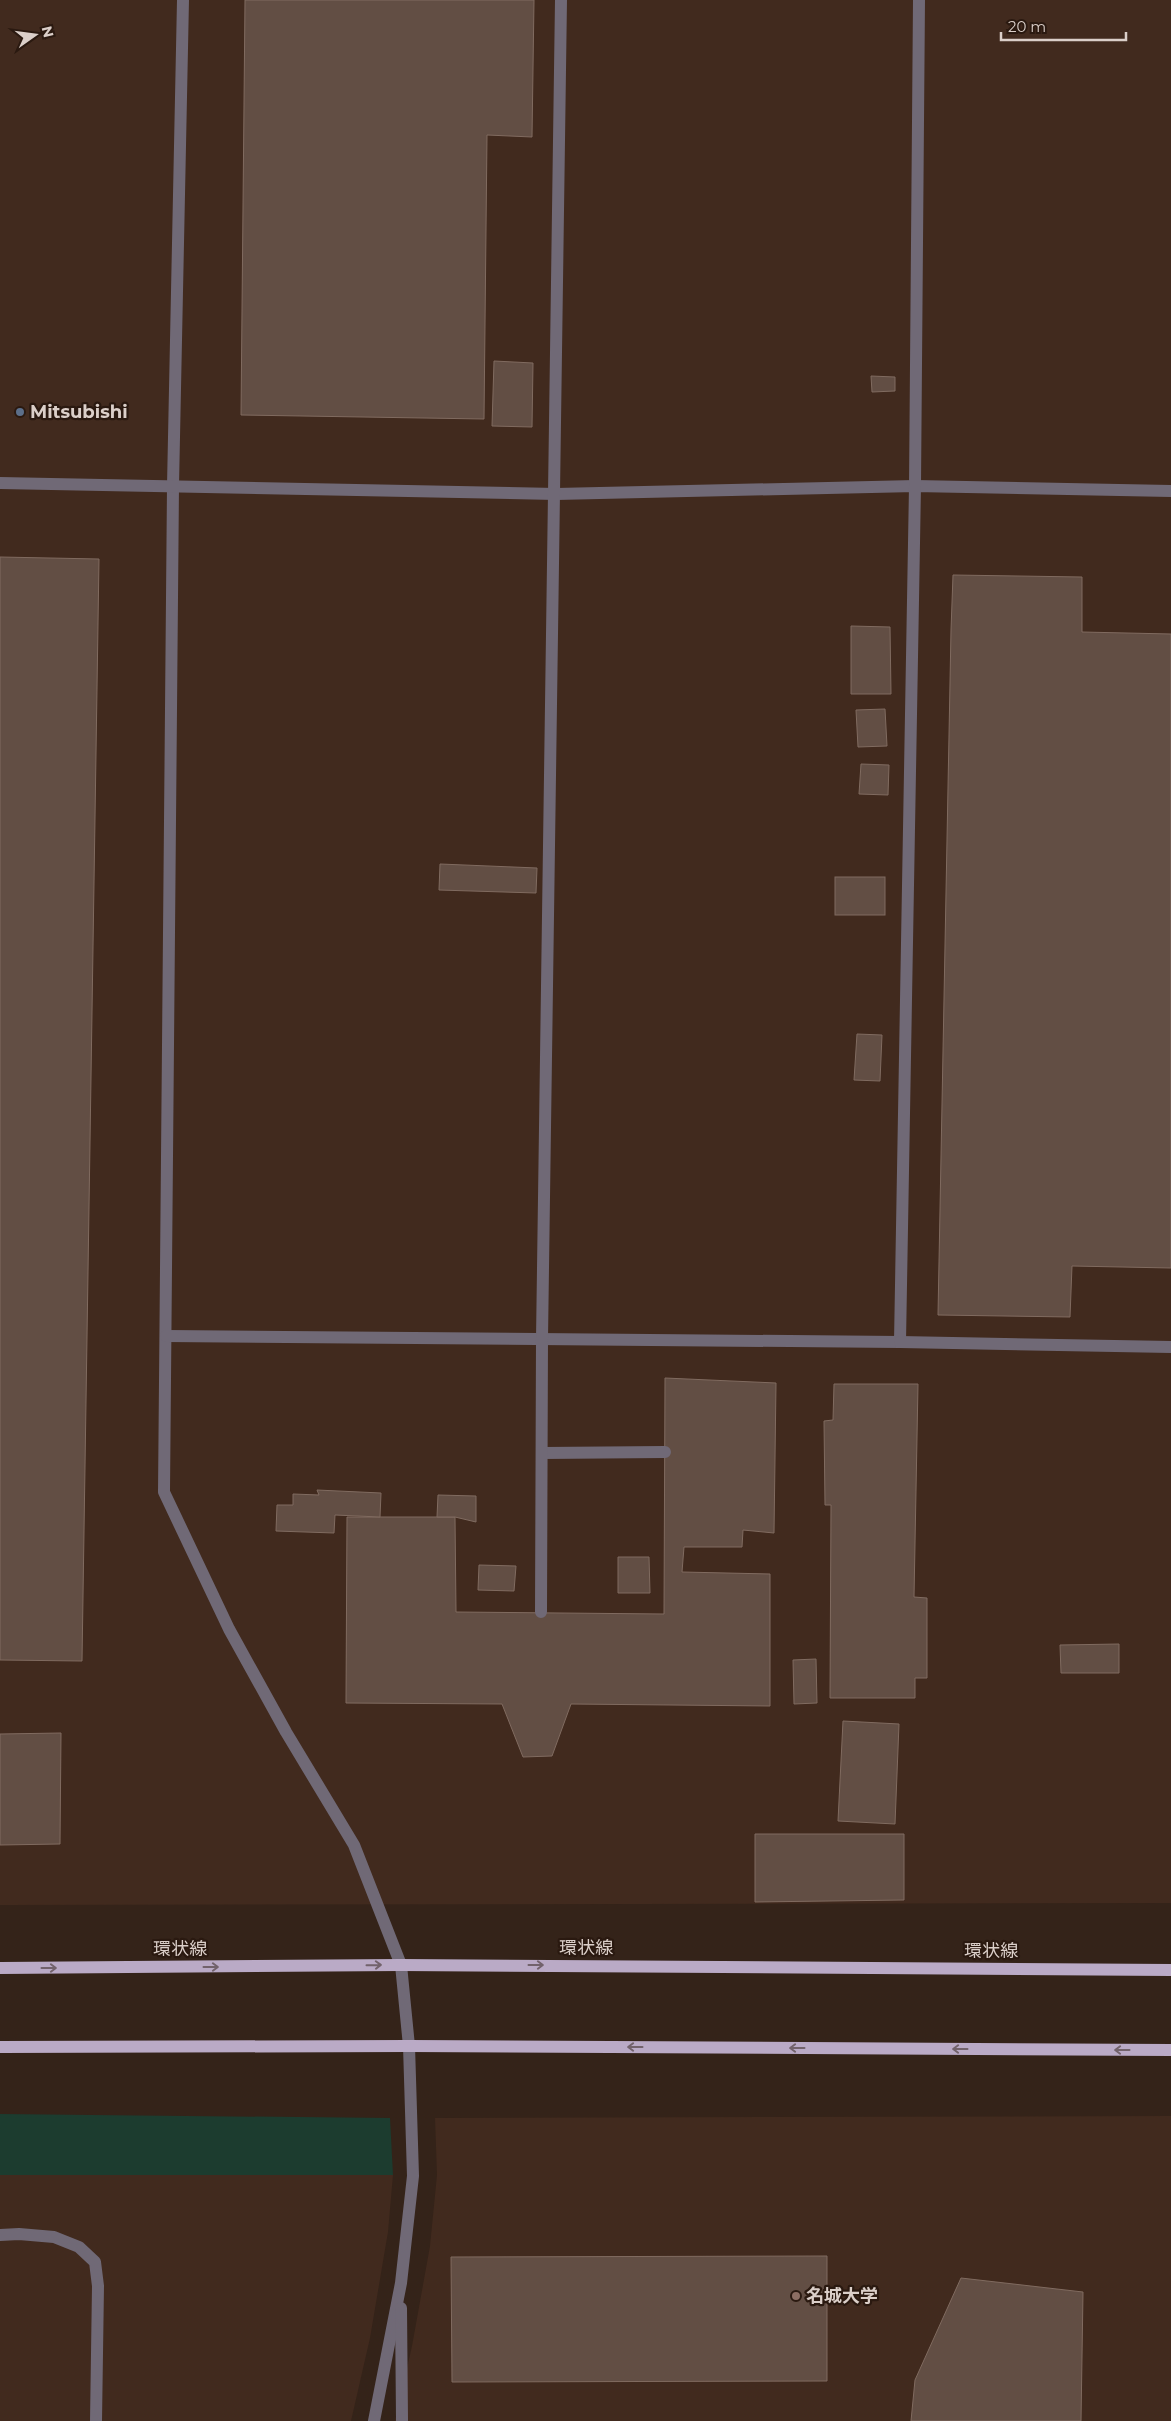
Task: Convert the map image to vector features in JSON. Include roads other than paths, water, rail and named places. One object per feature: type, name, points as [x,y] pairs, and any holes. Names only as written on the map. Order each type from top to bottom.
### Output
[{"type":"main road","name":"環状線","points":[[0,1968],[401,1964],[1171,1970]]},
{"type":"main road","points":[[0,2047],[409,2046],[1171,2050]]},
{"type":"street","points":[[183,0],[173,486],[164,1492],[229,1629],[286,1732],[354,1845],[401,1964],[409,2046],[412,2176],[401,2283],[374,2421]]},
{"type":"street","points":[[541,1612],[542,1339],[556,494],[561,0]]},
{"type":"street","points":[[900,1342],[915,486],[919,0]]},
{"type":"street","points":[[0,483],[556,494],[915,486],[1171,491]]},
{"type":"street","points":[[166,1336],[900,1342],[1171,1347]]},
{"type":"street","points":[[542,1453],[665,1452]]},
{"type":"street","points":[[0,2235],[19,2234],[54,2237],[79,2247],[95,2262],[98,2286],[96,2421]]},
{"type":"street","points":[[401,2283],[402,2420]]},
{"type":"place","name":"Mitsubishi","points":[[20,412]]},
{"type":"place","name":"名城大学","points":[[796,2296]]}]
